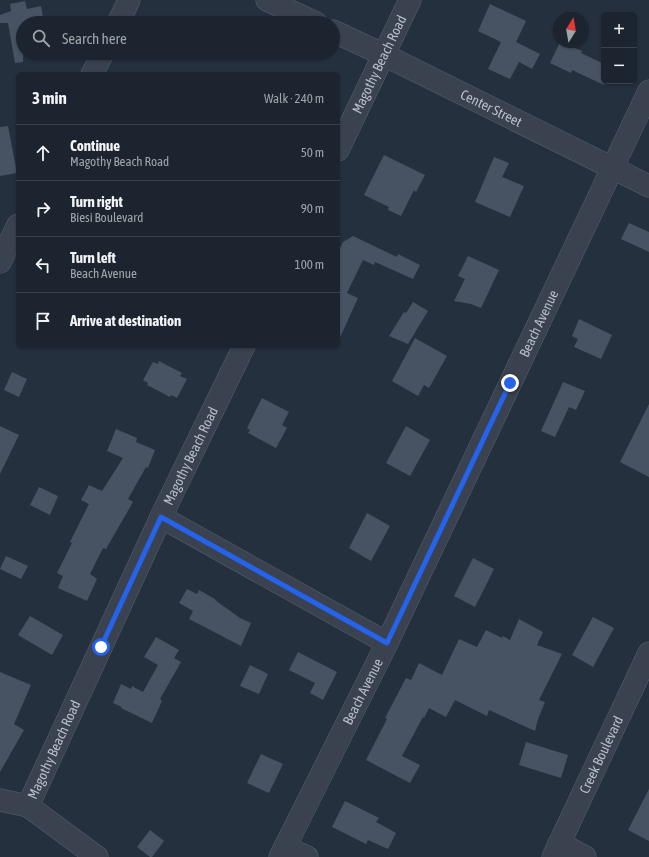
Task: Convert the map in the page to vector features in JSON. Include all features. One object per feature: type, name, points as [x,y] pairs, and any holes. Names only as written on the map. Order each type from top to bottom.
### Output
[{"type":"street","points":[[121,16],[129,0]]},
{"type":"street","points":[[267,0],[301,16]]},
{"type":"street","name":"Magothy Beach Road","points":[[340,146],[410,0]]},
{"type":"street","name":"Center Street","points":[[340,34],[384,54],[649,186]]},
{"type":"street","points":[[93,72],[99,60]]},
{"type":"street","name":"Beach Avenue","points":[[283,852],[387,643],[649,91]]},
{"type":"street","points":[[0,262],[16,229]]},
{"type":"street","name":"Magothy Beach Road","points":[[28,806],[161,517],[243,348]]},
{"type":"street","points":[[161,517],[387,643]]},
{"type":"street","name":"Creek Boulevard","points":[[556,850],[649,653]]},
{"type":"street","points":[[0,800],[28,806],[97,857]]},
{"type":"street","points":[[556,850],[585,857]]},
{"type":"street","points":[[283,852],[307,857]]},
{"type":"building","points":[[25,1],[27,9],[41,6],[43,16],[16,16],[16,60],[23,60],[23,62],[15,63],[8,23],[0,23],[0,15],[11,11],[10,4]]},
{"type":"building","points":[[490,4],[526,21],[516,42],[540,54],[532,69],[519,62],[510,79],[488,69],[501,42],[478,31]]},
{"type":"building","points":[[557,48],[575,48],[582,51],[581,53],[601,63],[601,84],[572,70],[571,73],[550,63]]},
{"type":"building","points":[[8,126],[16,173],[0,176],[0,127]]},
{"type":"building","points":[[384,155],[425,175],[416,192],[414,190],[401,216],[388,210],[389,207],[364,195]]},
{"type":"building","points":[[494,157],[509,163],[502,177],[524,186],[510,217],[475,202]]},
{"type":"building","points":[[629,223],[649,232],[649,252],[621,239]]},
{"type":"building","points":[[353,236],[397,257],[398,254],[420,265],[413,279],[375,262],[374,265],[363,260],[347,293],[358,298],[340,338],[340,248],[343,242]]},
{"type":"building","points":[[468,256],[499,270],[481,308],[471,304],[454,301],[465,279],[458,276]]},
{"type":"building","points":[[413,302],[428,311],[408,344],[389,336],[404,312],[406,313]]},
{"type":"building","points":[[579,319],[612,335],[601,359],[574,347],[578,339],[572,336]]},
{"type":"building","points":[[415,338],[447,356],[429,388],[424,385],[418,396],[392,381]]},
{"type":"building","points":[[159,361],[182,373],[180,376],[187,379],[177,398],[171,395],[170,397],[147,385],[148,383],[143,380],[153,362],[158,364]]},
{"type":"building","points":[[12,372],[27,379],[19,397],[4,390]]},
{"type":"building","points":[[563,382],[585,391],[576,410],[569,407],[555,437],[541,431]]},
{"type":"building","points":[[262,398],[289,412],[282,425],[287,428],[276,448],[248,433],[250,430],[247,428]]},
{"type":"building","points":[[649,404],[649,477],[620,462]]},
{"type":"building","points":[[0,426],[19,435],[0,474]]},
{"type":"building","points":[[406,426],[430,440],[410,476],[386,463]]},
{"type":"building","points":[[116,429],[137,438],[136,442],[155,450],[148,468],[146,467],[128,499],[133,502],[106,549],[103,548],[90,574],[97,579],[87,601],[58,588],[63,576],[57,573],[72,543],[70,542],[89,504],[81,500],[89,485],[102,491],[123,458],[107,451]]},
{"type":"building","points":[[39,487],[58,496],[50,515],[30,505]]},
{"type":"building","points":[[367,513],[390,526],[371,561],[349,548]]},
{"type":"building","points":[[6,556],[28,566],[21,579],[0,569]]},
{"type":"building","points":[[473,558],[494,569],[475,607],[454,596]]},
{"type":"building","points":[[187,589],[197,594],[199,590],[215,599],[240,618],[251,623],[241,646],[189,619],[193,611],[179,603]]},
{"type":"building","points":[[30,616],[63,635],[52,655],[18,635]]},
{"type":"building","points":[[593,617],[614,628],[593,667],[572,655]]},
{"type":"building","points":[[519,619],[543,632],[537,645],[562,654],[539,700],[545,702],[535,731],[489,710],[487,716],[455,700],[446,717],[429,708],[424,718],[423,717],[402,756],[420,765],[410,783],[366,760],[387,719],[385,718],[406,678],[411,680],[419,663],[442,675],[459,639],[477,647],[486,630],[502,638],[503,636],[510,640]]},
{"type":"building","points":[[156,637],[179,650],[174,658],[181,662],[160,699],[162,701],[152,723],[113,703],[121,684],[131,689],[132,686],[143,692],[158,665],[144,657]]},
{"type":"building","points":[[298,652],[337,672],[323,700],[310,693],[315,683],[289,670]]},
{"type":"building","points":[[250,665],[268,674],[259,694],[240,686]]},
{"type":"building","points":[[0,672],[31,685],[14,724],[24,730],[0,772]]},
{"type":"building","points":[[526,742],[568,755],[561,778],[519,765]]},
{"type":"building","points":[[261,754],[283,764],[269,793],[247,783]]},
{"type":"building","points":[[649,789],[649,841],[628,830]]},
{"type":"building","points":[[345,801],[379,818],[376,822],[396,833],[388,849],[368,840],[366,844],[332,827]]},
{"type":"building","points":[[150,830],[164,841],[152,857],[137,847]]},
{"type":"route","points":[[101,647],[161,517],[387,643],[510,383]]}]
